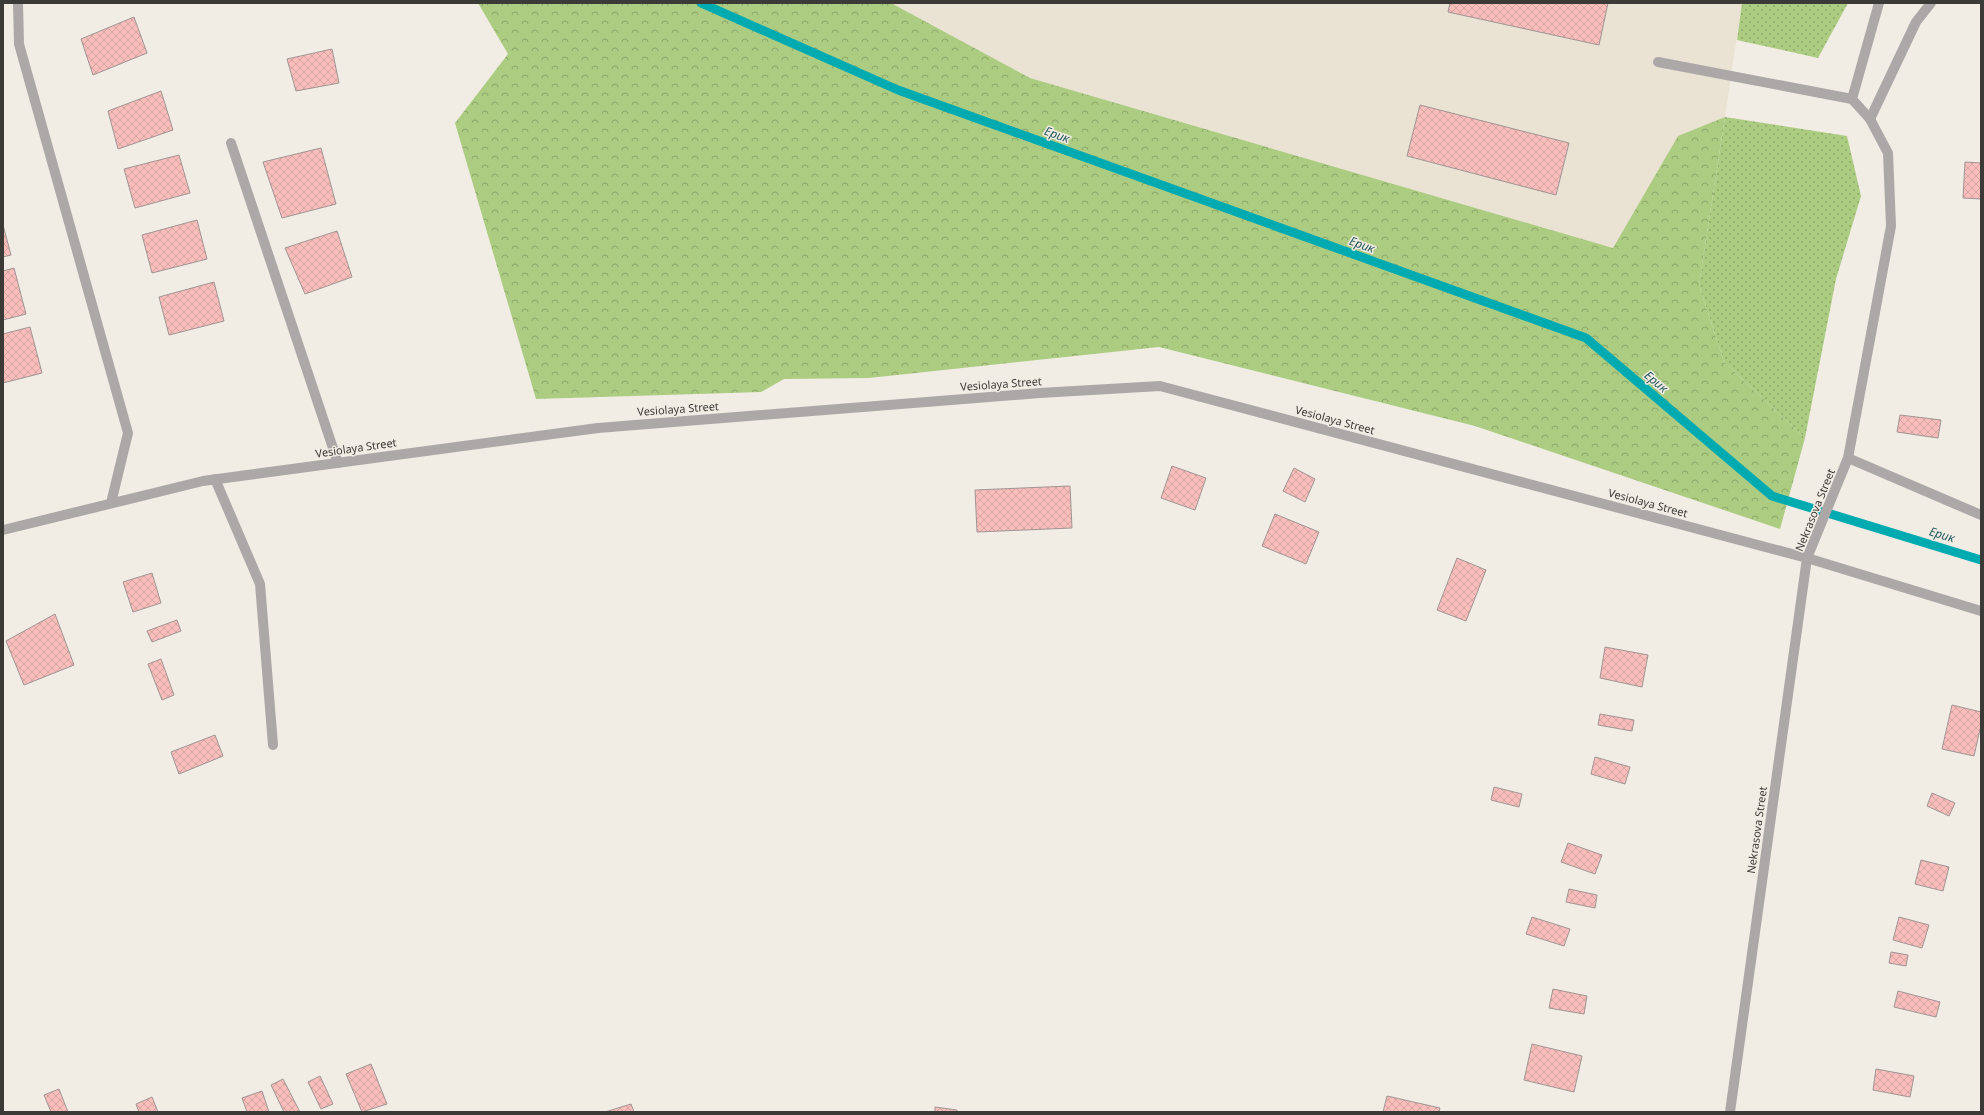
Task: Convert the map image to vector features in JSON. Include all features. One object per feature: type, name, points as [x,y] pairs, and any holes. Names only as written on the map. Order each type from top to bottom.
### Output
[{"type":"street","points":[[18,3],[19,44],[128,433],[112,503]]},
{"type":"street","points":[[1658,62],[1852,98],[1880,3]]},
{"type":"street","points":[[1870,119],[1916,22],[1931,3]]},
{"type":"street","name":"Nekrasova Street","points":[[1730,1112],[1807,558],[1848,458],[1891,226],[1888,153],[1870,119],[1852,98]]},
{"type":"street","points":[[231,143],[338,463]]},
{"type":"street","name":"Vesiolaya Street","points":[[3,530],[215,479],[598,428],[1040,393],[1160,386],[1807,558],[1981,611]]},
{"type":"street","points":[[1848,458],[1981,515]]},
{"type":"street","points":[[215,479],[260,584],[273,745]]},
{"type":"shaded area","points":[[891,3],[1742,3],[1725,117],[1678,136],[1613,248],[1030,78]]},
{"type":"green space","points":[[478,3],[891,3],[1030,78],[1613,248],[1678,136],[1725,117],[1699,285],[1724,362],[1805,438],[1780,529],[1475,426],[1159,347],[869,378],[784,379],[761,392],[536,399],[455,123],[508,54]]},
{"type":"green space","points":[[1742,3],[1848,3],[1818,58],[1737,40]]},
{"type":"green space","points":[[1725,117],[1847,136],[1861,196],[1836,279],[1805,438],[1724,362],[1699,285]]},
{"type":"building","points":[[1450,3],[1608,3],[1599,45],[1448,12]]},
{"type":"building","points":[[134,17],[147,53],[93,75],[81,39]]},
{"type":"building","points":[[332,49],[339,83],[296,91],[287,59]]},
{"type":"building","points":[[161,91],[173,130],[118,149],[108,111]]},
{"type":"building","points":[[1420,105],[1569,143],[1556,195],[1407,156]]},
{"type":"building","points":[[321,148],[336,204],[282,218],[263,162]]},
{"type":"building","points":[[179,155],[190,193],[135,208],[124,169]]},
{"type":"building","points":[[1965,162],[1981,163],[1981,199],[1963,198]]},
{"type":"building","points":[[197,220],[207,259],[152,273],[142,235]]},
{"type":"building","points":[[3,225],[11,255],[3,257]]},
{"type":"building","points":[[337,231],[352,277],[305,294],[285,248]]},
{"type":"building","points":[[14,268],[26,314],[3,320],[3,271]]},
{"type":"building","points":[[214,282],[224,321],[169,335],[159,297]]},
{"type":"building","points":[[30,327],[42,373],[3,383],[3,334]]},
{"type":"building","points":[[1900,415],[1941,420],[1938,438],[1897,432]]},
{"type":"building","points":[[1172,466],[1206,478],[1195,510],[1161,498]]},
{"type":"building","points":[[1294,468],[1315,479],[1305,502],[1283,491]]},
{"type":"building","points":[[1070,486],[1072,528],[977,532],[975,490]]},
{"type":"building","points":[[1275,514],[1319,532],[1306,564],[1262,546]]},
{"type":"building","points":[[1457,558],[1486,570],[1466,621],[1437,610]]},
{"type":"building","points":[[152,573],[161,603],[133,612],[123,582]]},
{"type":"building","points":[[55,614],[74,665],[24,685],[6,641]]},
{"type":"building","points":[[177,620],[181,631],[152,642],[147,631]]},
{"type":"building","points":[[1605,647],[1648,655],[1642,687],[1600,678]]},
{"type":"building","points":[[161,659],[174,695],[162,700],[148,664]]},
{"type":"building","points":[[1952,705],[1981,712],[1981,725],[1974,756],[1942,749]]},
{"type":"building","points":[[1600,714],[1634,720],[1632,731],[1598,725]]},
{"type":"building","points":[[215,735],[223,756],[179,774],[171,752]]},
{"type":"building","points":[[1595,757],[1630,767],[1625,784],[1591,774]]},
{"type":"building","points":[[1494,787],[1522,794],[1519,807],[1491,800]]},
{"type":"building","points":[[1932,793],[1955,803],[1949,816],[1927,806]]},
{"type":"building","points":[[1568,843],[1602,855],[1595,874],[1561,862]]},
{"type":"building","points":[[1921,860],[1949,867],[1943,891],[1915,884]]},
{"type":"building","points":[[1569,889],[1597,895],[1595,908],[1566,902]]},
{"type":"building","points":[[1532,917],[1570,929],[1564,946],[1526,934]]},
{"type":"building","points":[[1899,917],[1929,925],[1922,948],[1893,940]]},
{"type":"building","points":[[1891,952],[1908,955],[1906,966],[1889,963]]},
{"type":"building","points":[[1553,989],[1587,996],[1584,1014],[1549,1008]]},
{"type":"building","points":[[1898,991],[1940,1002],[1936,1017],[1894,1007]]},
{"type":"building","points":[[1532,1044],[1582,1056],[1574,1092],[1524,1080]]},
{"type":"building","points":[[371,1064],[387,1104],[362,1112],[346,1074]]},
{"type":"building","points":[[1876,1069],[1914,1076],[1910,1097],[1873,1090]]},
{"type":"building","points":[[320,1076],[333,1104],[321,1109],[308,1082]]},
{"type":"building","points":[[283,1079],[300,1112],[284,1112],[271,1085]]},
{"type":"building","points":[[59,1089],[68,1112],[51,1112],[44,1095]]},
{"type":"building","points":[[262,1091],[269,1112],[247,1112],[242,1098]]},
{"type":"building","points":[[1387,1096],[1440,1108],[1439,1112],[1383,1112]]},
{"type":"building","points":[[152,1097],[158,1112],[139,1112],[136,1104]]},
{"type":"building","points":[[631,1104],[634,1112],[605,1112]]},
{"type":"building","points":[[935,1107],[957,1110],[957,1112],[935,1112]]},
{"type":"waterway","name":"Ерик","points":[[701,3],[898,90],[1586,338],[1772,496],[1981,560]]}]
